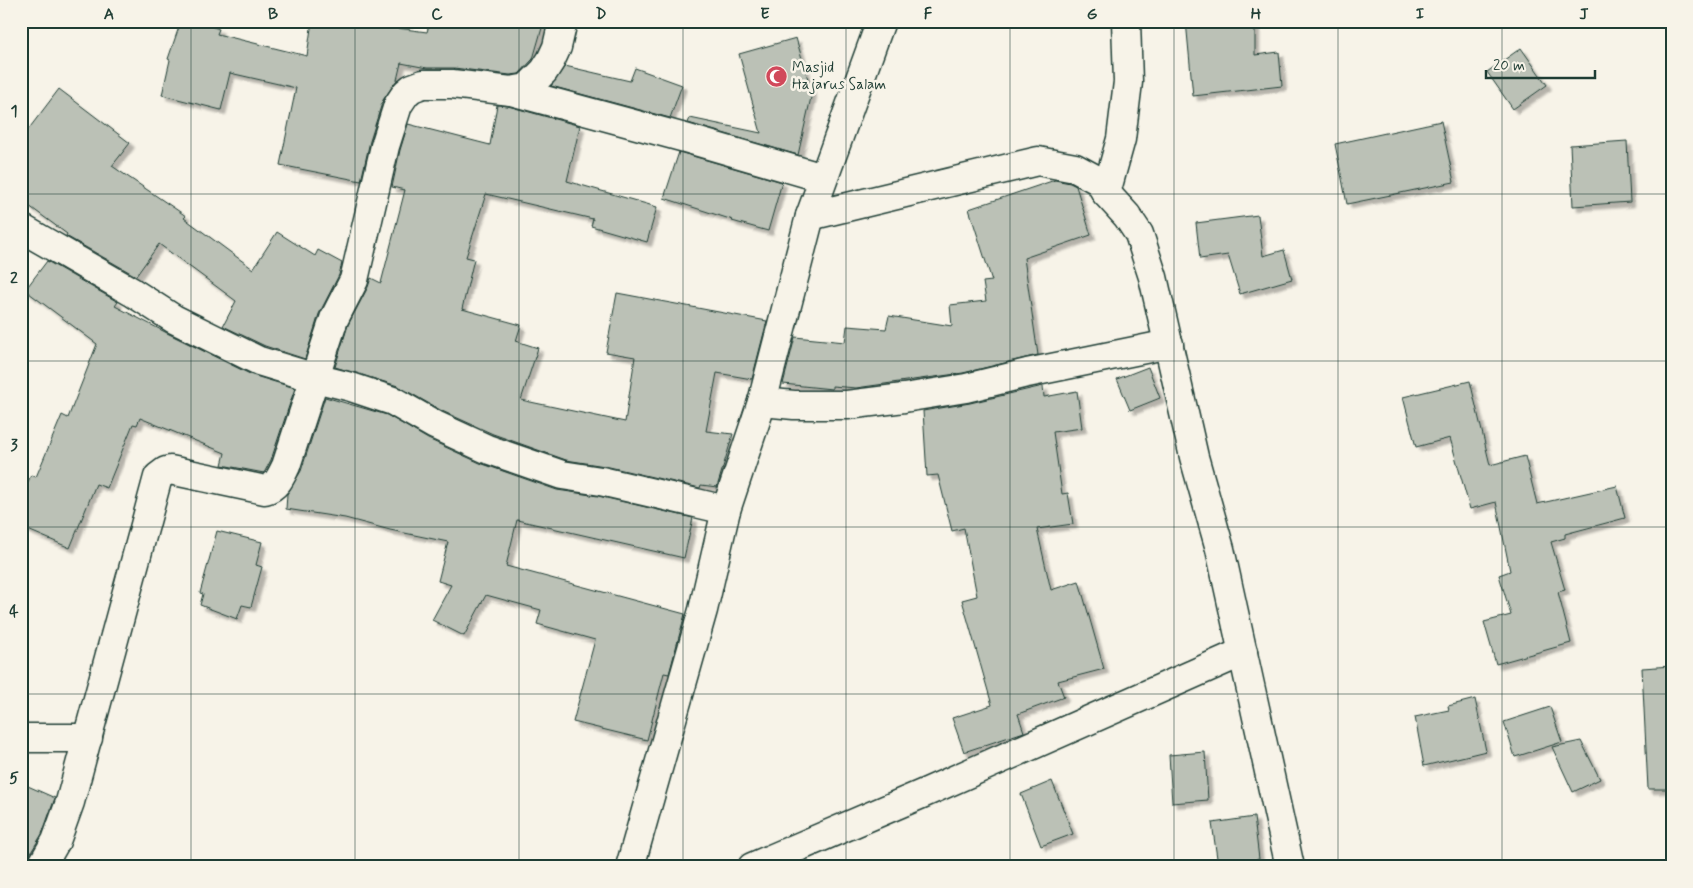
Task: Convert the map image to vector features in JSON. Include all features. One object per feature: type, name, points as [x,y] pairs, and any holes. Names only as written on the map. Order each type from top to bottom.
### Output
[{"type":"street","points":[[511,91],[527,88],[544,71],[557,46],[562,21]]},
{"type":"street","points":[[630,867],[703,610],[726,510],[762,402],[810,216],[881,21]]},
{"type":"street","points":[[1106,193],[1121,138],[1126,101],[1128,82],[1126,21]]},
{"type":"street","points":[[41,867],[63,826],[158,477],[166,470],[170,470],[265,490],[279,481],[286,466],[334,319],[354,280],[385,146],[398,105],[412,88],[432,83],[511,91],[823,178]]},
{"type":"street","points":[[810,216],[1038,161],[1075,168],[1099,181],[1106,193],[1127,216],[1139,234],[1153,278],[1194,457],[1220,549],[1290,867]]},
{"type":"street","points":[[21,228],[132,292],[174,319],[259,361],[351,387],[393,402],[435,425],[487,449],[562,475],[726,510]]},
{"type":"street","points":[[762,402],[847,405],[904,398],[966,388],[1027,373],[1169,344]]},
{"type":"street","points":[[752,867],[1243,652]]},
{"type":"street","points":[[21,738],[88,738]]},
{"type":"building","points":[[181,21],[196,21],[219,29],[217,34],[307,56],[312,21],[344,21],[427,32],[430,21],[544,21],[533,59],[519,74],[510,75],[454,68],[427,68],[401,63],[397,80],[383,100],[370,141],[361,181],[280,165],[296,88],[230,73],[221,110],[162,95],[170,60],[168,59]]},
{"type":"building","points":[[1186,21],[1255,21],[1255,55],[1279,52],[1282,86],[1193,96]]},
{"type":"building","name":"Masjid Hajarus Salam","points":[[796,38],[812,93],[798,155],[688,123],[690,118],[761,133],[739,54]]},
{"type":"building","points":[[1521,48],[1547,85],[1513,109],[1487,72]]},
{"type":"building","points":[[565,66],[630,81],[635,68],[682,85],[670,118],[551,86]]},
{"type":"building","points":[[59,89],[130,143],[112,166],[186,216],[184,218],[253,269],[277,232],[315,256],[318,250],[342,263],[339,275],[319,314],[305,359],[265,346],[223,326],[236,301],[159,244],[136,276],[66,236],[67,234],[21,200],[21,139]]},
{"type":"building","points":[[497,105],[508,106],[580,126],[567,181],[657,207],[647,242],[591,226],[593,219],[486,194],[466,257],[474,259],[462,309],[521,325],[516,341],[538,348],[521,400],[625,422],[635,357],[606,352],[617,293],[767,321],[752,379],[717,373],[706,431],[733,434],[717,487],[701,485],[700,488],[605,466],[566,460],[493,434],[442,411],[398,386],[335,367],[348,325],[371,278],[381,283],[405,190],[392,187],[408,124],[490,145]]},
{"type":"building","points":[[1441,121],[1454,182],[1347,204],[1335,144]]},
{"type":"building","points":[[1627,141],[1630,202],[1573,206],[1570,145]]},
{"type":"building","points":[[679,152],[782,182],[768,231],[664,198]]},
{"type":"building","points":[[1055,180],[1076,186],[1091,235],[1024,258],[1038,355],[963,373],[856,388],[832,386],[832,389],[783,384],[795,337],[845,342],[847,326],[886,329],[889,316],[952,326],[950,305],[986,301],[983,282],[992,281],[969,209]]},
{"type":"building","points":[[1258,215],[1263,256],[1284,250],[1292,279],[1240,294],[1228,255],[1200,259],[1196,223]]},
{"type":"building","points":[[47,261],[118,302],[115,306],[167,333],[252,375],[295,388],[271,460],[264,473],[222,465],[225,453],[140,418],[137,425],[133,424],[107,488],[96,484],[70,548],[21,527],[21,498],[31,475],[36,477],[62,415],[68,418],[97,344],[25,290]]},
{"type":"building","points":[[1148,367],[1160,398],[1130,410],[1117,379]]},
{"type":"building","points":[[1470,381],[1490,465],[1525,456],[1537,504],[1617,486],[1625,518],[1565,534],[1565,538],[1551,542],[1565,590],[1558,592],[1571,643],[1496,664],[1484,622],[1511,615],[1499,575],[1510,571],[1496,502],[1470,509],[1450,438],[1416,447],[1403,397]]},
{"type":"building","points":[[1043,386],[1044,397],[1077,391],[1082,428],[1053,432],[1062,494],[1068,493],[1073,524],[1037,529],[1051,590],[1079,581],[1104,669],[1058,681],[1064,697],[1018,714],[1024,732],[964,752],[952,718],[992,705],[962,600],[977,596],[964,528],[952,531],[938,475],[927,476],[923,411],[970,403]]},
{"type":"building","points":[[325,397],[387,415],[428,439],[480,463],[557,490],[598,496],[693,518],[684,558],[517,520],[506,566],[685,614],[669,674],[664,673],[647,740],[573,722],[595,640],[537,624],[541,610],[486,595],[464,636],[432,620],[451,585],[438,581],[448,542],[345,518],[286,509],[287,494],[301,471]]},
{"type":"building","points":[[217,531],[262,542],[256,565],[262,567],[251,607],[242,605],[237,619],[200,605],[203,594],[200,593]]},
{"type":"building","points":[[1672,666],[1672,789],[1648,789],[1642,668]]},
{"type":"building","points":[[1475,699],[1486,751],[1424,766],[1415,717],[1449,710],[1448,706]]},
{"type":"building","points":[[1550,707],[1562,742],[1515,757],[1504,722]]},
{"type":"building","points":[[1581,741],[1600,779],[1573,792],[1552,747]]},
{"type":"building","points":[[1205,752],[1208,800],[1172,803],[1169,755]]},
{"type":"building","points":[[1052,781],[1073,834],[1041,846],[1021,794]]},
{"type":"building","points":[[21,783],[55,798],[42,834],[27,859],[25,867],[21,867]]},
{"type":"building","points":[[1254,817],[1259,859],[1218,865],[1212,823]]},
{"type":"place","name":"Masjid Hajarus Salam","points":[[776,77]]}]
